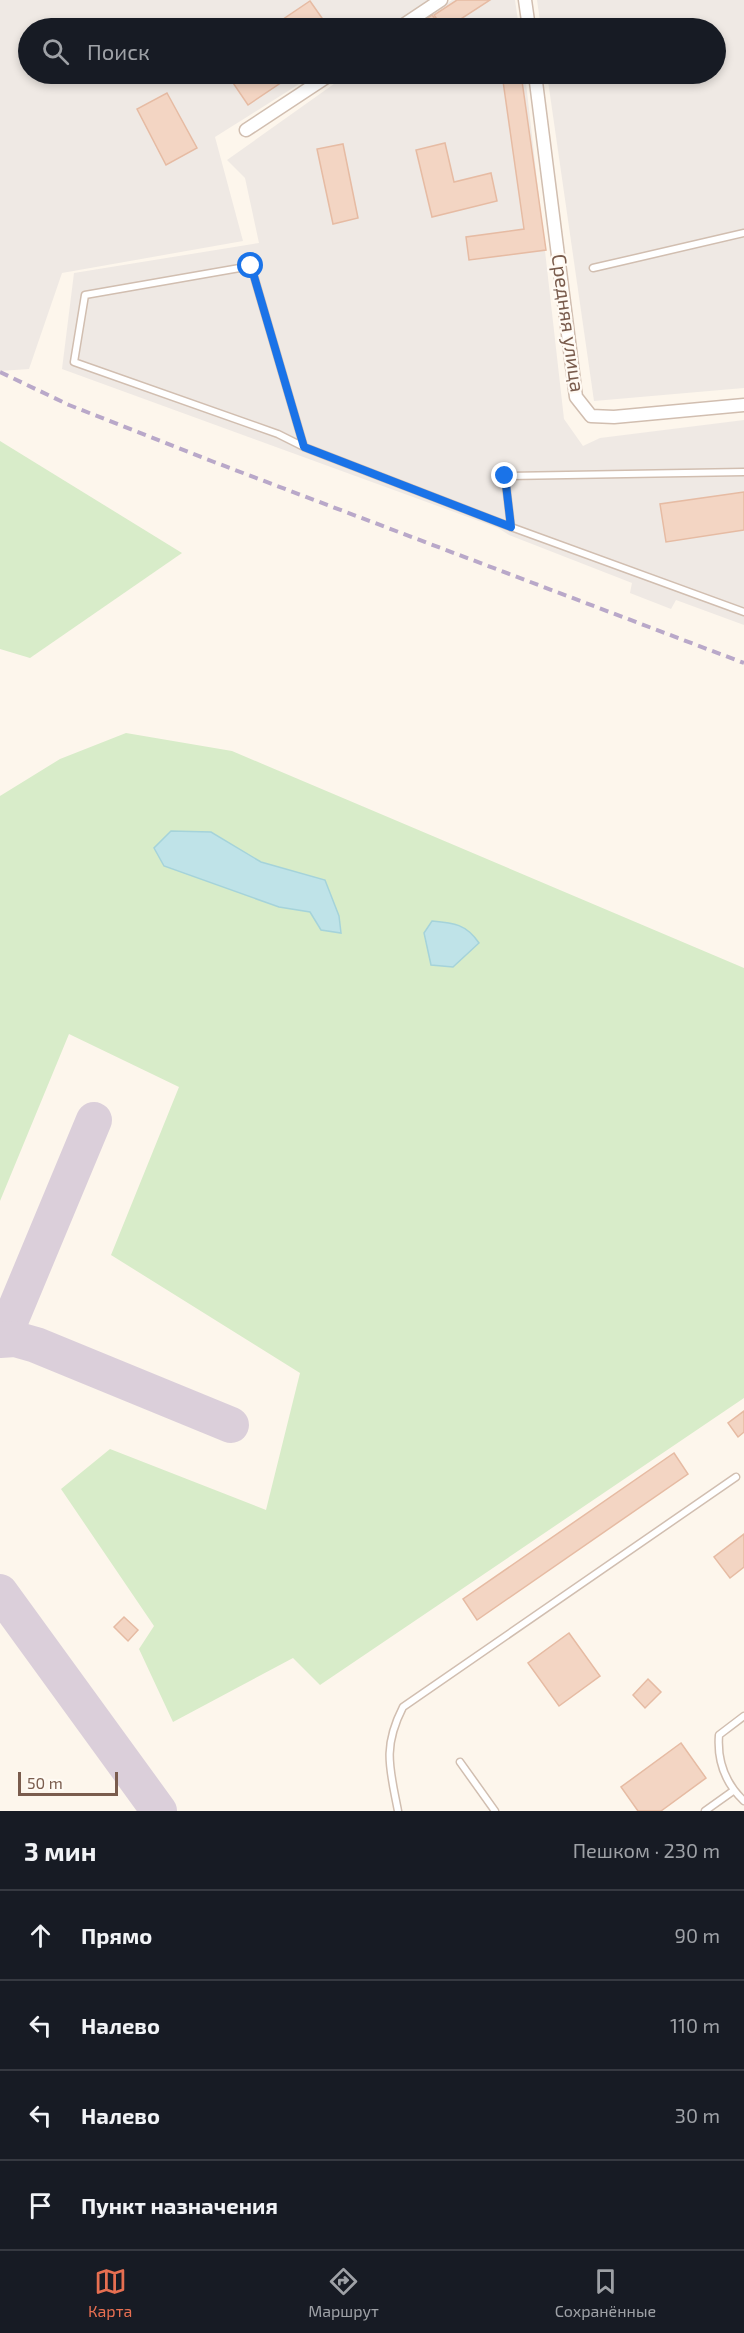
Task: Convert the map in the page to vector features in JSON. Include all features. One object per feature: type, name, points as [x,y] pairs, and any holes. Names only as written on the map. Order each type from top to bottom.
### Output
[{"type":"street","points":[[414,18],[441,0]]},
{"type":"street","points":[[525,0],[528,18]]},
{"type":"street","points":[[246,130],[316,84]]},
{"type":"street","name":"Средняя улица","points":[[536,84],[576,397],[591,416],[744,405]]},
{"type":"lane","points":[[592,267],[744,233]]},
{"type":"lane","points":[[304,447],[251,266],[85,295],[74,362],[278,434],[304,447],[511,527],[744,612]]},
{"type":"lane","points":[[511,527],[505,476],[744,471]]},
{"type":"lane","points":[[398,1811],[389,1766],[390,1731],[403,1707],[736,1478]]},
{"type":"lane","points":[[744,1716],[719,1735],[718,1751],[721,1766],[733,1791],[744,1802]]},
{"type":"lane","points":[[460,1762],[495,1811]]},
{"type":"lane","points":[[705,1811],[733,1791]]},
{"type":"shaded area","points":[[0,0],[431,0],[402,18],[18,18],[18,84],[299,84],[215,137],[243,241],[62,273],[29,369],[0,371]]},
{"type":"shaded area","points":[[452,0],[515,0],[518,18],[426,18]]},
{"type":"shaded area","points":[[537,0],[744,0],[744,388],[594,401],[548,84],[726,84],[726,18],[540,18]]},
{"type":"shaded area","points":[[334,84],[526,84],[564,419],[583,446],[600,438],[744,420],[744,625],[676,600],[671,609],[630,593],[632,583],[509,535],[498,528],[62,369],[74,273],[259,243],[245,178],[227,160]]},
{"type":"green space","points":[[0,441],[182,553],[30,658],[0,649]]},
{"type":"green space","points":[[126,733],[232,751],[744,968],[744,1398],[320,1685],[293,1658],[173,1722],[139,1649],[154,1626],[61,1489],[110,1449],[266,1510],[300,1373],[111,1255],[179,1087],[69,1034],[0,1201],[0,796],[60,759]]},
{"type":"water","points":[[171,831],[211,832],[261,862],[325,880],[339,916],[341,933],[321,930],[310,912],[279,907],[164,866],[154,848]]},
{"type":"water","points":[[432,921],[464,928],[479,943],[453,967],[431,965],[424,933]]},
{"type":"building","points":[[457,0],[490,0],[462,18],[436,18],[434,15]]},
{"type":"building","points":[[310,1],[322,18],[285,18]]},
{"type":"building","points":[[234,84],[279,84],[248,105]]},
{"type":"building","points":[[503,84],[522,84],[546,250],[469,260],[466,237],[524,229]]},
{"type":"building","points":[[167,93],[197,148],[166,165],[137,109]]},
{"type":"building","points":[[445,143],[454,182],[491,173],[497,201],[432,217],[416,150]]},
{"type":"building","points":[[343,144],[358,218],[333,224],[317,149]]},
{"type":"building","points":[[744,492],[744,530],[666,542],[660,504]]},
{"type":"building","points":[[744,1411],[744,1432],[738,1437],[728,1423]]},
{"type":"building","points":[[674,1453],[688,1474],[477,1620],[463,1599]]},
{"type":"building","points":[[744,1534],[744,1567],[730,1578],[714,1557]]},
{"type":"building","points":[[124,1617],[138,1630],[128,1641],[114,1627]]},
{"type":"building","points":[[569,1633],[600,1676],[559,1706],[528,1663]]},
{"type":"building","points":[[648,1679],[661,1692],[645,1708],[633,1695]]},
{"type":"building","points":[[681,1743],[706,1778],[661,1811],[638,1811],[621,1787]]},
{"type":"taxiway","points":[[0,1336],[9,1324],[94,1120]]},
{"type":"taxiway","points":[[0,1340],[15,1339],[36,1345],[231,1425]]},
{"type":"taxiway","points":[[0,1592],[159,1811]]},
{"type":"railway","points":[[0,372],[69,405],[214,462],[744,663]]},
{"type":"route","points":[[251,266],[304,447],[511,527],[505,476]]}]
